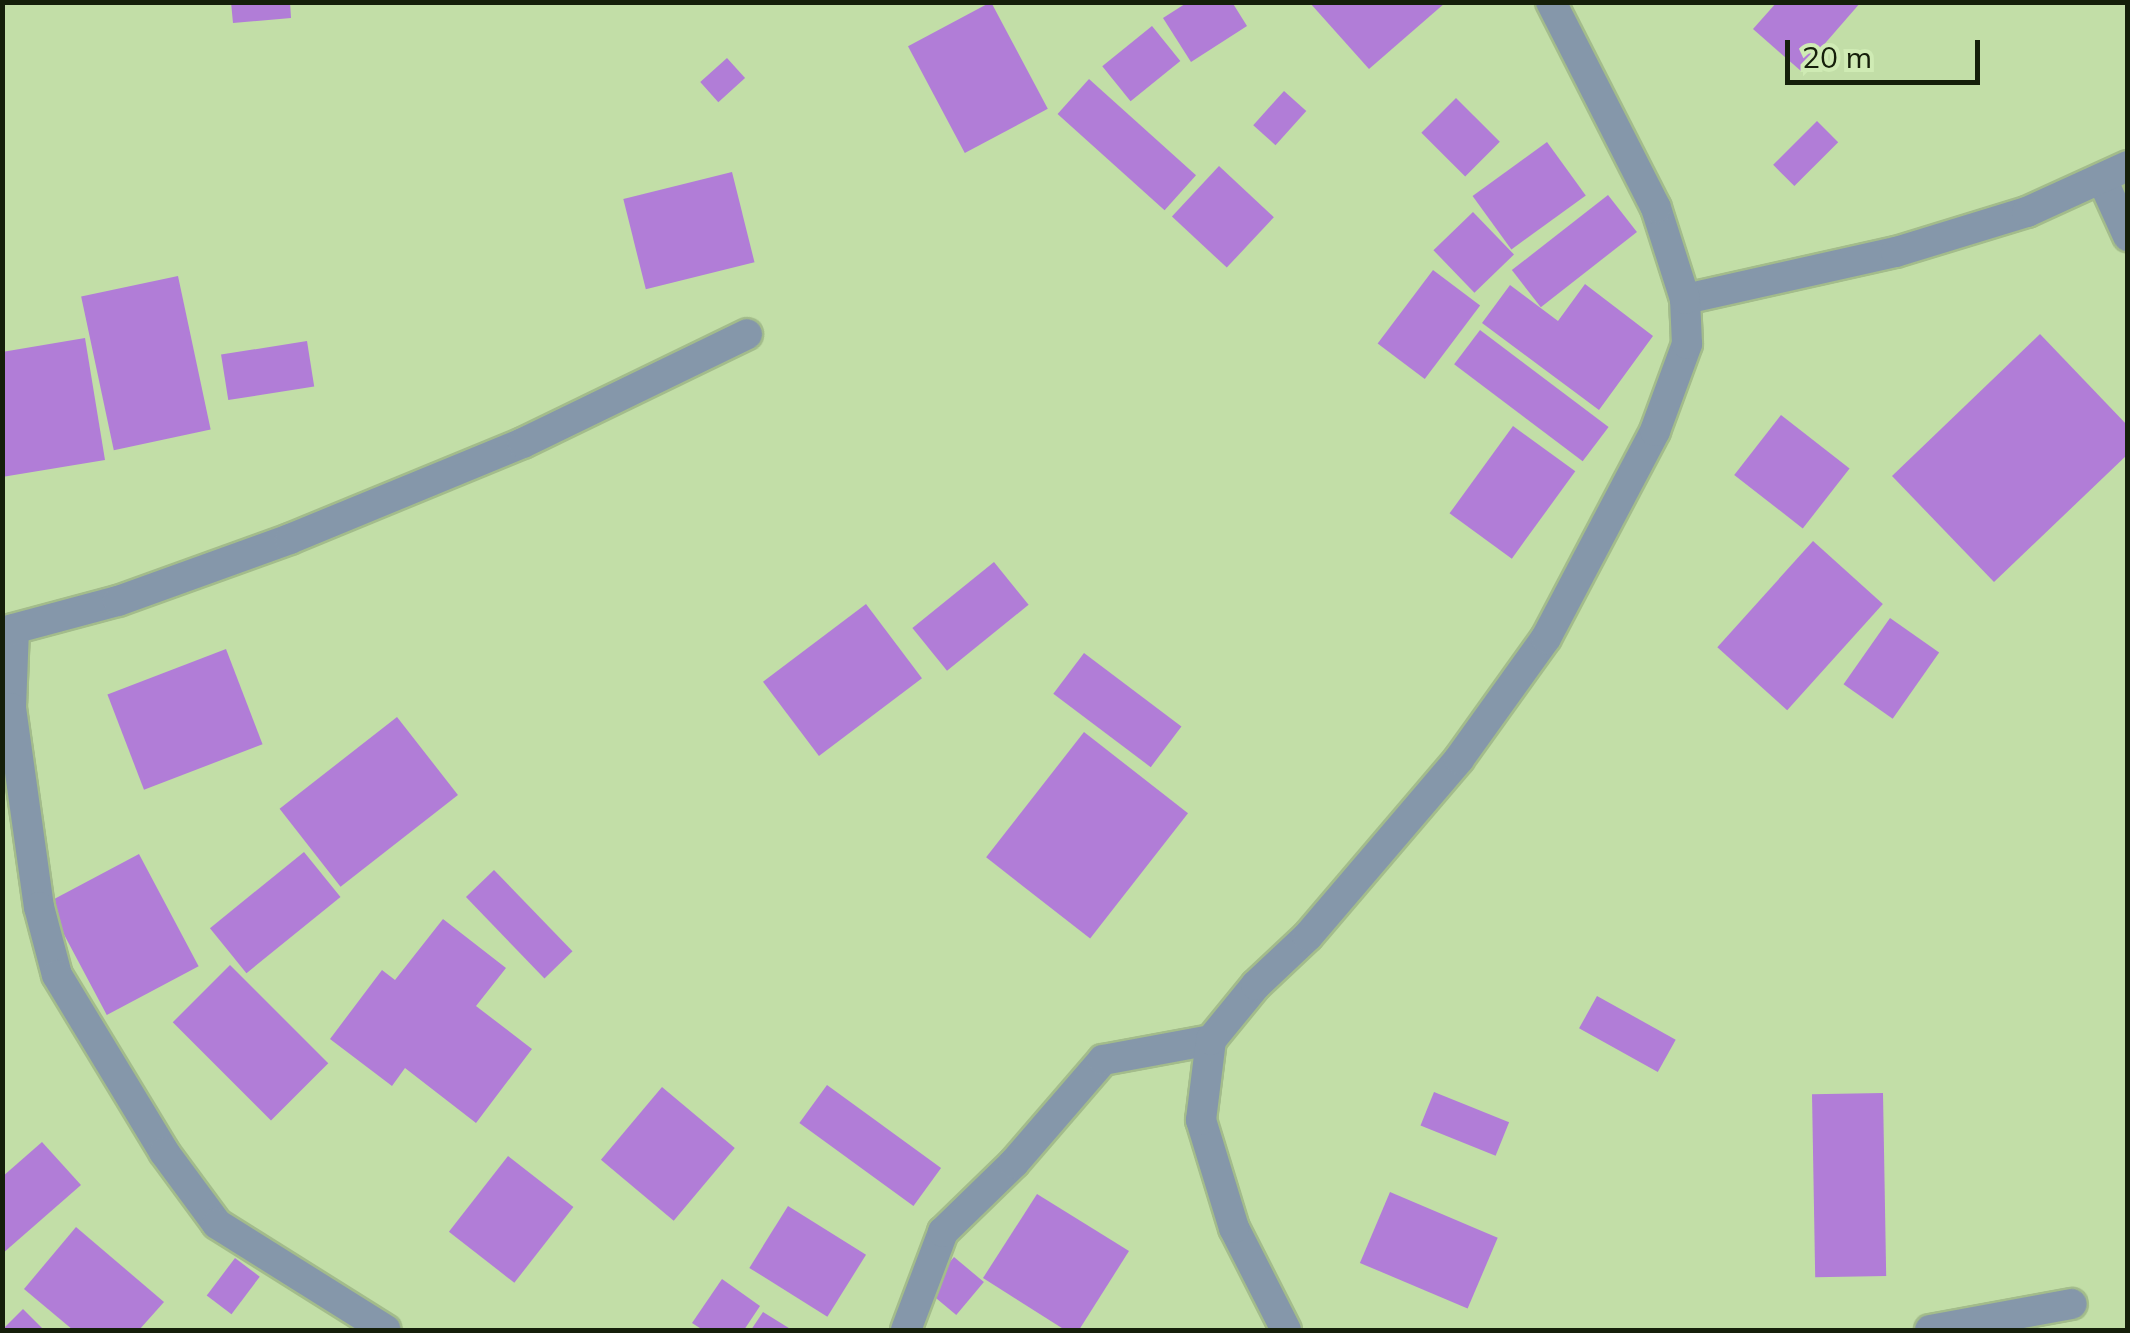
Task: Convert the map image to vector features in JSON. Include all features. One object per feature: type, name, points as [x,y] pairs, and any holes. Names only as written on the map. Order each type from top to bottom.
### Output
[{"type":"street","points":[[1286,1330],[1234,1228],[1201,1120],[1211,1040],[1256,985],[1308,936],[1460,760],[1546,638],[1655,432],[1687,344],[1685,299],[1656,208],[1551,2]]},
{"type":"street","points":[[1685,299],[1896,252],[2027,212],[2115,172],[2128,236]]},
{"type":"street","points":[[386,1330],[217,1224],[164,1152],[57,975],[38,908],[12,708],[8,631],[118,601],[290,539],[523,442],[747,334]]},
{"type":"street","points":[[906,1330],[943,1232],[1014,1163],[1103,1060],[1211,1040]]},
{"type":"street","points":[[1930,1330],[2072,1304]]},
{"type":"building","points":[[231,2],[290,2],[291,18],[233,23]]},
{"type":"building","points":[[991,2],[1048,109],[965,153],[908,46]]},
{"type":"building","points":[[1188,2],[1232,2],[1247,26],[1191,62],[1163,18]]},
{"type":"building","points":[[1777,2],[1861,2],[1801,71],[1753,29]]},
{"type":"building","points":[[1310,3],[1445,3],[1369,69]]},
{"type":"building","points":[[1152,26],[1180,61],[1131,101],[1102,66]]},
{"type":"building","points":[[727,58],[745,78],[718,102],[700,82]]},
{"type":"building","points":[[1089,79],[1196,175],[1165,210],[1058,114]]},
{"type":"building","points":[[1284,91],[1306,111],[1276,145],[1253,125]]},
{"type":"building","points":[[1456,98],[1500,142],[1465,176],[1421,133]]},
{"type":"building","points":[[1817,121],[1838,142],[1794,186],[1773,165]]},
{"type":"building","points":[[1547,142],[1586,195],[1511,249],[1473,196]]},
{"type":"building","points":[[1219,166],[1274,217],[1227,268],[1172,216]]},
{"type":"building","points":[[732,172],[754,262],[646,289],[623,199]]},
{"type":"building","points":[[1608,195],[1637,232],[1541,307],[1512,270]]},
{"type":"building","points":[[1473,212],[1514,254],[1474,293],[1433,250]]},
{"type":"building","points":[[1433,270],[1480,306],[1425,379],[1378,343]]},
{"type":"building","points":[[178,276],[211,430],[114,450],[81,297]]},
{"type":"building","points":[[1585,284],[1653,336],[1599,410],[1482,323],[1510,285],[1558,321]]},
{"type":"building","points":[[1480,330],[1609,427],[1583,461],[1454,364]]},
{"type":"building","points":[[2040,334],[2128,426],[2128,454],[1994,582],[1892,476]]},
{"type":"building","points":[[85,338],[105,460],[2,477],[2,352]]},
{"type":"building","points":[[307,341],[314,386],[228,400],[221,355]]},
{"type":"building","points":[[1781,415],[1850,469],[1803,528],[1734,475]]},
{"type":"building","points":[[1513,426],[1575,471],[1512,559],[1450,513]]},
{"type":"building","points":[[1813,541],[1883,604],[1787,710],[1717,647]]},
{"type":"building","points":[[994,562],[1029,605],[947,671],[912,628]]},
{"type":"building","points":[[866,604],[922,678],[819,756],[763,682]]},
{"type":"building","points":[[1890,618],[1939,652],[1893,719],[1844,684]]},
{"type":"building","points":[[226,649],[263,744],[144,790],[107,695]]},
{"type":"building","points":[[1084,653],[1181,726],[1151,767],[1053,694]]},
{"type":"building","points":[[397,717],[458,795],[341,887],[280,809]]},
{"type":"building","points":[[1084,732],[1188,813],[1090,939],[986,857]]},
{"type":"building","points":[[304,852],[341,897],[246,973],[210,928]]},
{"type":"building","points":[[139,854],[199,966],[107,1015],[47,903]]},
{"type":"building","points":[[494,870],[572,951],[544,978],[466,897]]},
{"type":"building","points":[[443,919],[506,968],[476,1006],[532,1049],[476,1123],[405,1068],[392,1086],[330,1039],[382,970],[395,980]]},
{"type":"building","points":[[230,965],[328,1063],[271,1121],[173,1022]]},
{"type":"building","points":[[1597,996],[1676,1040],[1658,1072],[1579,1028]]},
{"type":"building","points":[[827,1085],[941,1168],[913,1206],[799,1123]]},
{"type":"building","points":[[662,1087],[735,1148],[674,1221],[601,1160]]},
{"type":"building","points":[[1434,1092],[1509,1122],[1496,1156],[1421,1125]]},
{"type":"building","points":[[1883,1093],[1886,1276],[1815,1277],[1812,1094]]},
{"type":"building","points":[[42,1142],[81,1185],[2,1254],[2,1177]]},
{"type":"building","points":[[508,1156],[573,1207],[514,1283],[449,1232]]},
{"type":"building","points":[[1390,1192],[1498,1238],[1468,1309],[1360,1263]]},
{"type":"building","points":[[1037,1194],[1129,1251],[1079,1330],[1065,1330],[983,1278]]},
{"type":"building","points":[[788,1206],[866,1255],[827,1317],[749,1268]]},
{"type":"building","points":[[76,1227],[164,1302],[139,1330],[73,1330],[24,1289]]},
{"type":"building","points":[[954,1257],[984,1282],[956,1315],[926,1290]]},
{"type":"building","points":[[235,1258],[260,1277],[231,1314],[207,1296]]},
{"type":"building","points":[[722,1279],[760,1306],[744,1330],[703,1330],[692,1323]]},
{"type":"building","points":[[23,1309],[44,1330],[2,1330]]},
{"type":"building","points":[[763,1312],[792,1330],[751,1330]]}]
